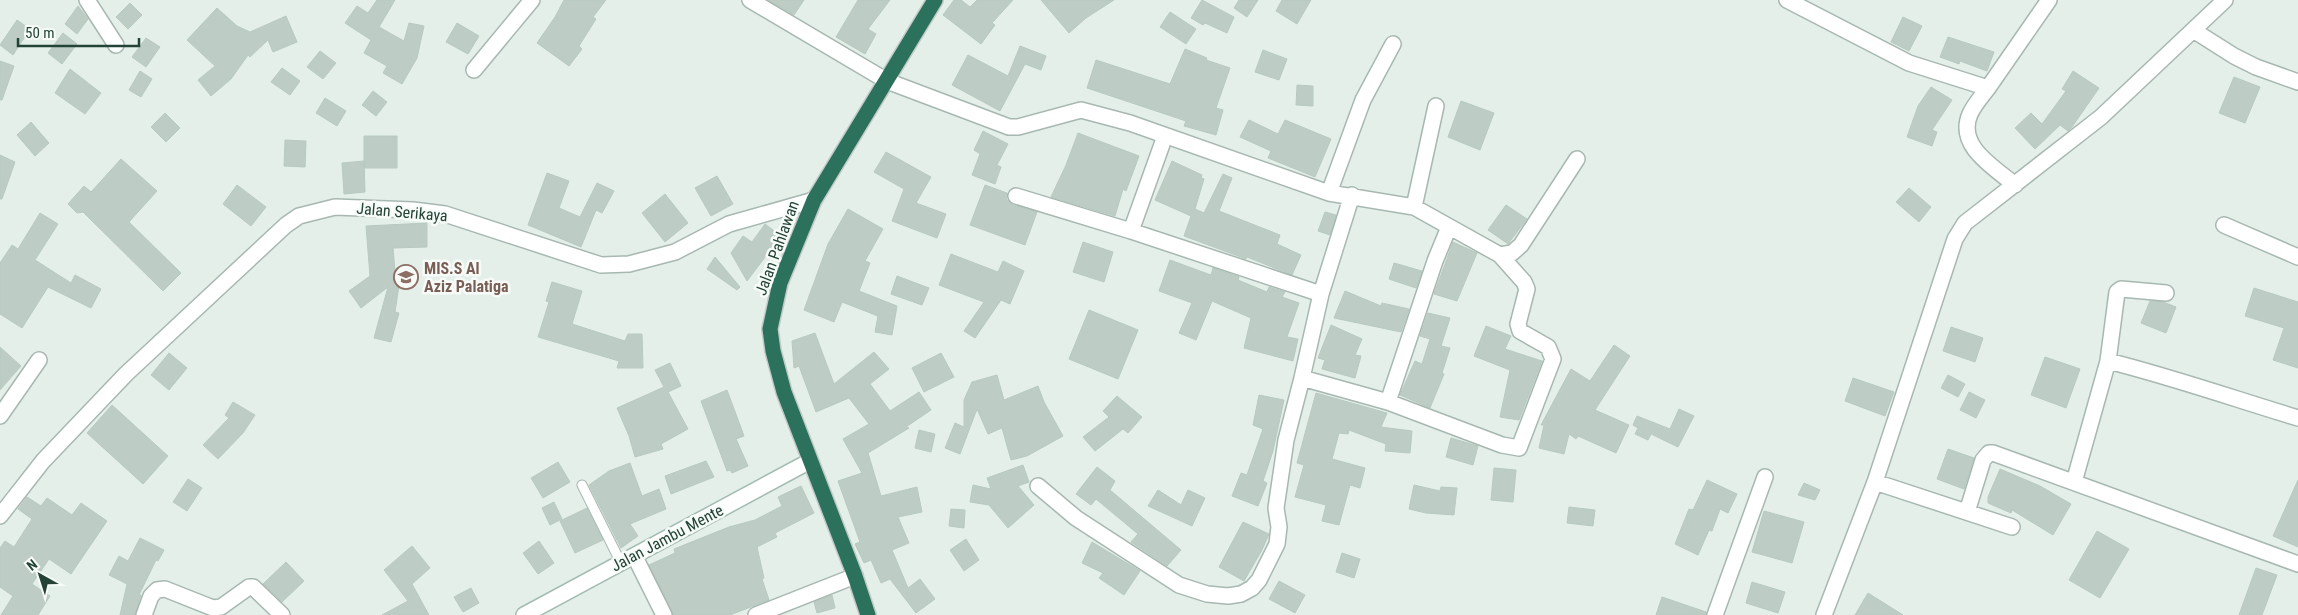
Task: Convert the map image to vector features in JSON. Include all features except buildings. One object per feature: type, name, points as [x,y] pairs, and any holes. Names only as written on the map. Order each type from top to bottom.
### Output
[{"type":"highway","name":"Jalan Pahlawan","points":[[868,615],[855,576],[784,392],[773,351],[770,329],[780,283],[814,200],[935,0]]},
{"type":"street","points":[[87,0],[116,45]]},
{"type":"street","points":[[474,70],[532,0]]},
{"type":"street","points":[[750,0],[887,81],[1009,126],[1018,127],[1081,110],[1130,123],[1328,193],[1414,207],[1500,255],[1524,282],[1527,289],[1518,324],[1520,331],[1548,347],[1553,359],[1519,448],[1502,444],[1388,402],[1302,378]]},
{"type":"street","points":[[1787,0],[1909,63],[1988,88]]},
{"type":"street","points":[[2015,185],[1974,150],[1967,136],[1970,113],[2049,0]]},
{"type":"street","points":[[1824,615],[1876,482],[1955,239],[1965,223],[2101,117],[2225,0]]},
{"type":"street","points":[[2193,30],[2234,56],[2256,67],[2298,82]]},
{"type":"street","points":[[1328,193],[1362,100],[1393,44]]},
{"type":"street","points":[[1414,207],[1436,106]]},
{"type":"street","points":[[1131,230],[1165,136]]},
{"type":"street","points":[[1500,255],[1512,253],[1521,245],[1577,159]]},
{"type":"street","points":[[1016,196],[1131,230],[1321,294]]},
{"type":"street","points":[[1038,486],[1076,518],[1179,585],[1207,594],[1228,596],[1241,594],[1252,588],[1259,580],[1277,544],[1279,527],[1276,508],[1286,440],[1321,294],[1352,196]]},
{"type":"street","name":"Jalan Serikaya","points":[[0,516],[43,461],[126,374],[286,225],[299,216],[315,210],[335,207],[413,210],[445,214],[602,265],[629,264],[649,260],[675,252],[729,224],[814,200]]},
{"type":"street","points":[[2224,225],[2298,257]]},
{"type":"street","points":[[1388,402],[1426,286],[1450,227]]},
{"type":"street","points":[[2074,482],[2108,361],[2119,290],[2166,293]]},
{"type":"street","points":[[0,416],[39,360]]},
{"type":"street","points":[[2108,361],[2143,369],[2210,392],[2298,418]]},
{"type":"street","points":[[1967,512],[1983,460],[1989,453],[2298,564]]},
{"type":"street","name":"Jalan Jambu Mente","points":[[524,615],[635,557],[810,461]]},
{"type":"street","points":[[1715,615],[1765,477]]},
{"type":"street","points":[[1876,482],[2012,527]]},
{"type":"street","points":[[635,557],[664,615]]},
{"type":"street","points":[[756,615],[855,576]]},
{"type":"street","points":[[144,615],[151,596],[157,590],[165,589],[213,608],[221,607],[249,587],[253,587],[282,615]]},
{"type":"lane","points":[[582,485],[621,563]]},
{"type":"place","name":"MIS.S Al Aziz Palatiga","points":[[406,277]]}]
